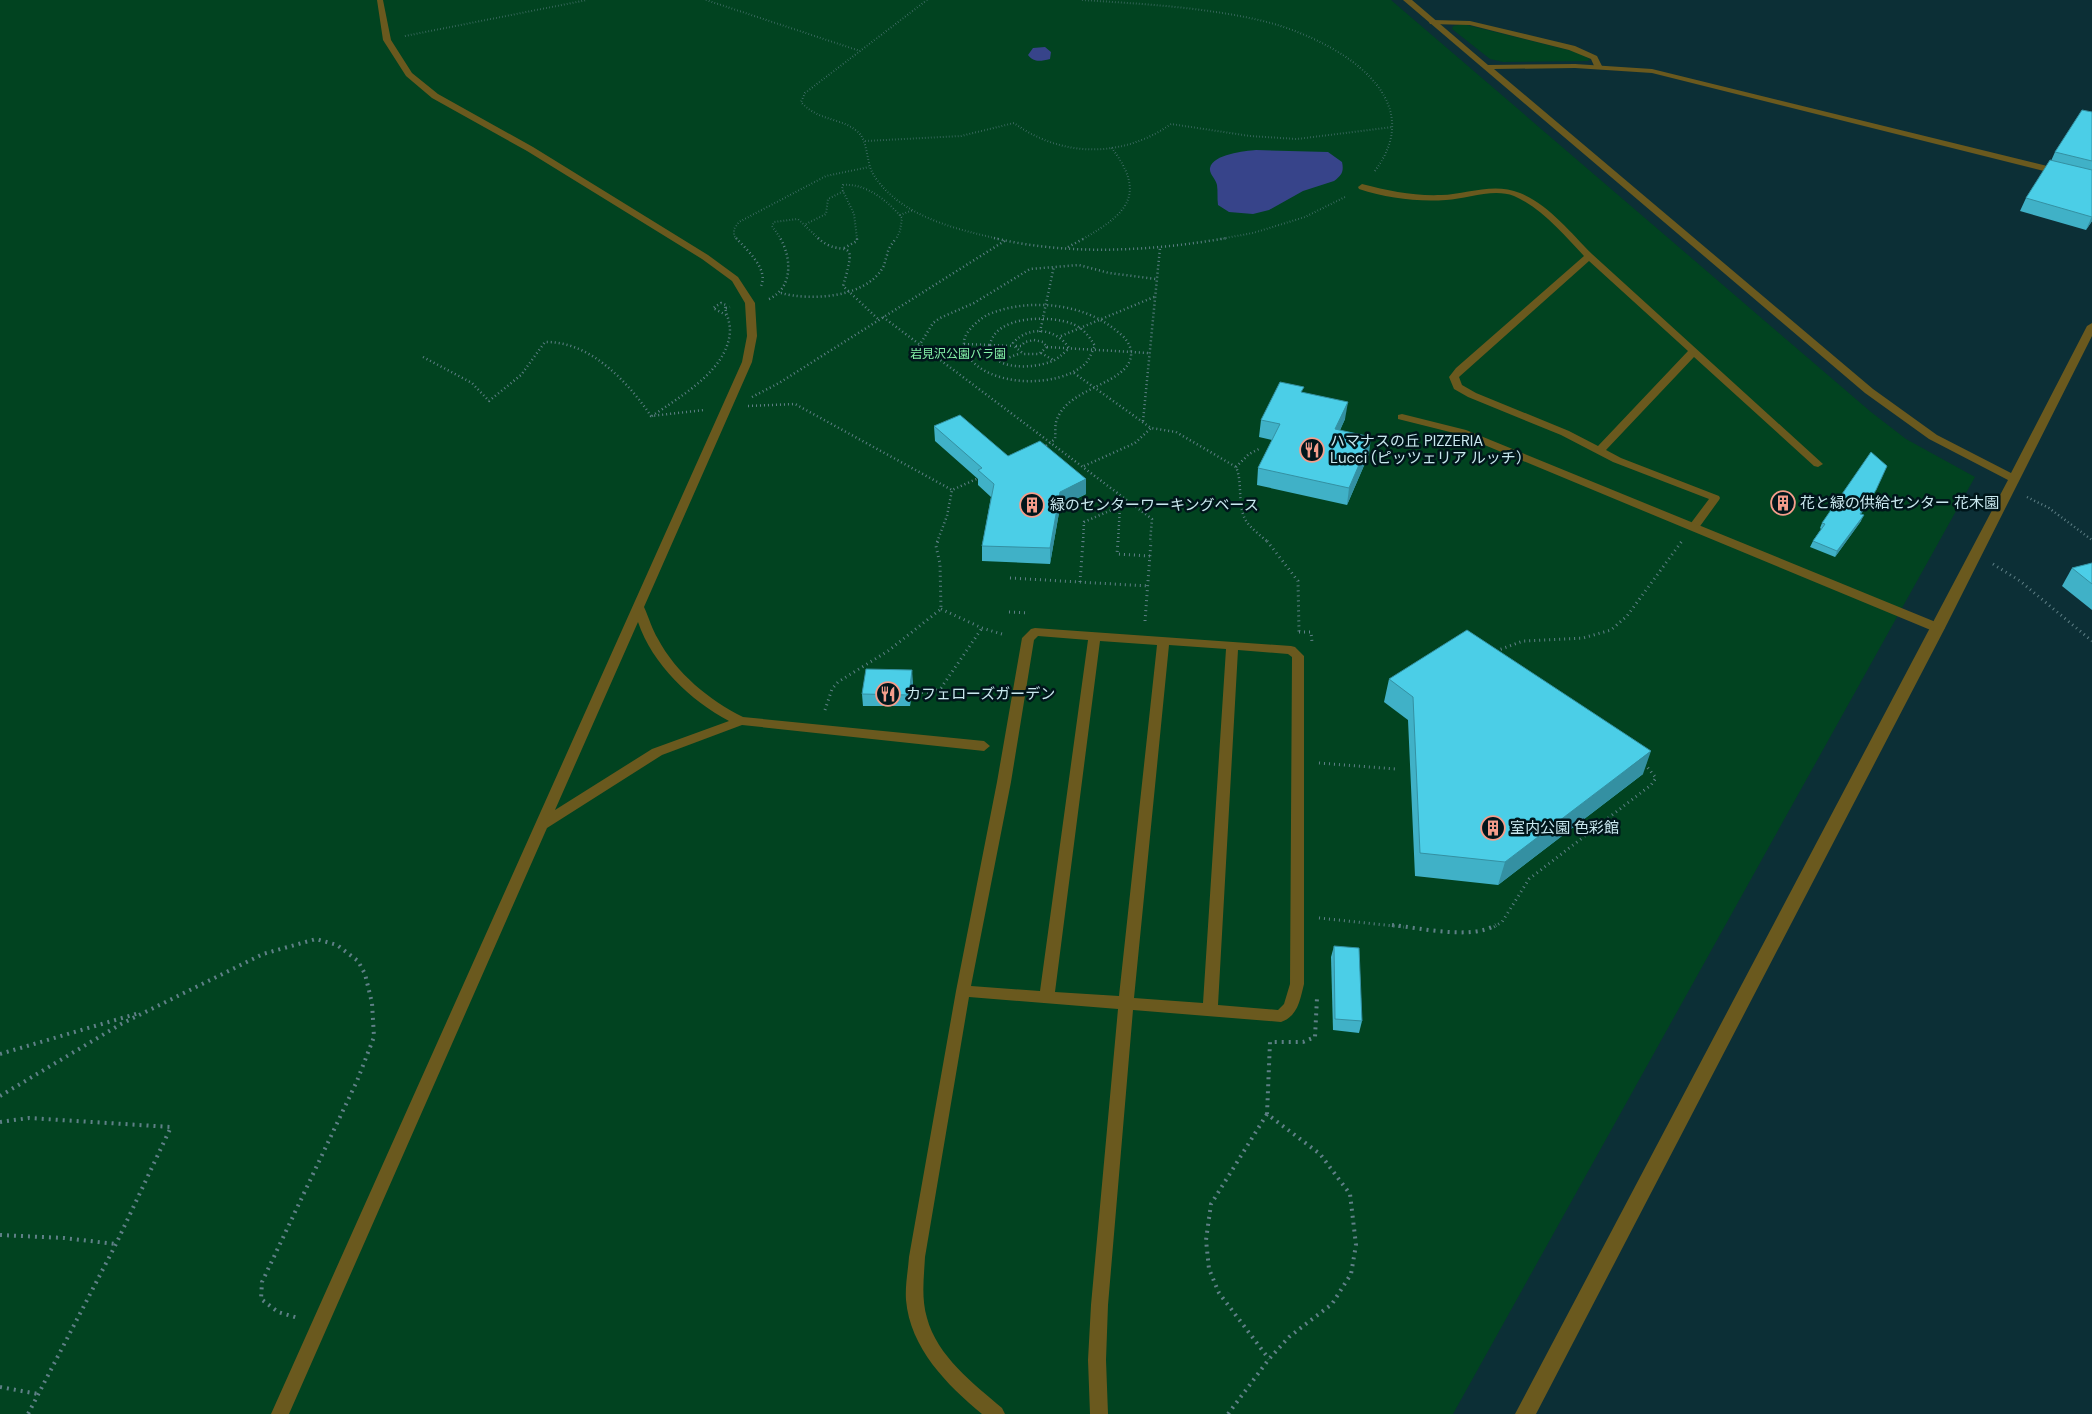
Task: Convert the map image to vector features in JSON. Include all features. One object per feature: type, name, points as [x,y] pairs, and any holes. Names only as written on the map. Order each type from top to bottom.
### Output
[{"type":"street","points":[[1407,0],[1869,391],[1932,437],[2010,483]]},
{"type":"street","points":[[1486,67],[1598,66],[1652,71],[2092,180]]},
{"type":"street","points":[[1525,1414],[1938,628],[2010,483],[2092,326]]},
{"type":"street","points":[[1402,417],[1462,432],[1938,628]]},
{"type":"lane","points":[[280,1414],[639,608],[751,347],[752,320],[749,301],[735,279],[705,257],[530,149],[435,96],[409,74],[387,40],[380,0]]},
{"type":"lane","points":[[1433,22],[1470,23],[1572,48],[1594,58],[1598,66]]},
{"type":"lane","points":[[1362,187],[1396,197],[1409,198],[1456,197],[1488,191],[1510,192],[1525,199],[1818,464]]},
{"type":"lane","points":[[1589,256],[1459,370],[1454,377],[1458,387],[1472,395],[1565,432],[1617,460],[1714,498],[1694,527]]},
{"type":"lane","points":[[1600,450],[1694,351]]},
{"type":"lane","points":[[639,608],[644,627],[670,663],[696,695],[722,713],[741,720],[984,746]]},
{"type":"lane","points":[[962,991],[1281,1016],[1291,1007],[1297,984],[1298,656],[1291,650],[1035,632],[1028,638],[1004,782],[962,991],[917,1257],[915,1302],[923,1332],[943,1366],[996,1414]]},
{"type":"lane","points":[[1047,997],[1094,637]]},
{"type":"lane","points":[[1099,1414],[1097,1394],[1098,1332],[1107,1186],[1163,641]]},
{"type":"lane","points":[[1210,1010],[1232,646]]},
{"type":"lane","points":[[543,824],[657,752],[741,720]]},
{"type":"path","points":[[387,40],[587,0]]},
{"type":"path","points":[[706,0],[860,51]]},
{"type":"path","points":[[927,0],[804,93],[801,102],[818,116],[854,129],[865,141],[864,149],[869,167],[879,182],[913,210],[974,234],[1067,247],[1112,250],[1160,248],[1271,228],[1318,212],[1362,187],[1386,153],[1393,127],[1391,108],[1383,90],[1351,61],[1304,35],[1267,22],[1221,12],[1082,0]]},
{"type":"path","points":[[865,141],[961,136],[1014,123],[1037,139],[1052,144],[1089,148],[1111,147],[1146,140],[1159,134],[1171,124],[1234,135],[1296,139],[1338,136],[1393,127]]},
{"type":"path","points":[[1067,247],[1095,233],[1115,217],[1132,189],[1127,165],[1111,147]]},
{"type":"path","points":[[749,301],[763,282],[762,269],[757,260],[734,236],[734,229],[739,222],[826,176],[869,167]]},
{"type":"path","points":[[725,308],[749,301],[775,298],[780,293],[784,290],[788,275],[788,261],[784,246],[772,226],[774,222],[790,218],[798,219],[806,224],[823,243],[844,248],[857,241],[857,223],[843,185],[857,184],[891,205],[900,216],[901,234],[888,250],[883,268],[872,279],[847,292],[814,298],[780,293]]},
{"type":"path","points":[[806,224],[823,216],[827,210],[828,199],[844,191]]},
{"type":"path","points":[[900,216],[913,210]]},
{"type":"path","points":[[725,408],[751,398],[779,383],[1007,240]]},
{"type":"path","points":[[844,248],[851,259],[843,286],[847,292],[879,320]]},
{"type":"path","points":[[1143,422],[1160,248]]},
{"type":"path","points":[[919,346],[933,324],[940,318],[974,303],[1030,269],[1078,265],[1109,273],[1156,279]]},
{"type":"path","points":[[1040,332],[1054,266]]},
{"type":"path","points":[[1013,346],[1014,341],[1021,335],[1040,332],[1060,336],[1154,297]]},
{"type":"path","points":[[651,416],[698,382],[714,366],[728,342],[730,331],[726,315],[726,305],[722,303],[715,305],[713,308],[726,315]]},
{"type":"path","points":[[989,345],[993,336],[1001,328],[1020,321],[1042,318],[1061,321],[1080,327],[1090,336],[1094,350],[1087,365],[1074,372],[1030,382],[1006,380],[987,373],[972,362],[964,349],[964,344],[965,336],[974,324],[990,314],[1011,308],[1045,305],[1070,308],[1102,318],[1120,331],[1129,344],[1132,352],[1128,363],[1122,371],[1078,395],[1060,412],[1056,422],[1056,437],[1053,443],[1036,451]]},
{"type":"path","points":[[883,317],[919,346],[1084,466],[1152,519],[1145,621]]},
{"type":"path","points":[[1060,336],[1069,348]]},
{"type":"path","points":[[964,344],[1021,346],[1025,342],[1037,340],[1044,343],[1047,347],[1149,353]]},
{"type":"path","points":[[422,357],[472,383],[489,401],[497,397],[534,360],[545,342],[558,342],[582,353],[622,379],[651,416]]},
{"type":"path","points":[[989,345],[996,357],[1017,366],[1030,367],[1055,361],[1064,356],[1069,348]]},
{"type":"path","points":[[1013,346],[1022,353],[1030,355],[1041,353],[1047,347]]},
{"type":"path","points":[[1002,360],[1022,353]]},
{"type":"path","points":[[1041,353],[1055,361]]},
{"type":"path","points":[[1074,372],[1151,428],[1176,432],[1236,466],[1240,476],[1241,503],[1245,520],[1272,546],[1298,581],[1298,632]]},
{"type":"path","points":[[651,416],[725,408],[795,404],[952,490]]},
{"type":"path","points":[[1084,466],[1135,443],[1151,428]]},
{"type":"path","points":[[1236,466],[1259,448]]},
{"type":"path","points":[[952,490],[986,474]]},
{"type":"path","points":[[2010,483],[2049,508],[2092,540]]},
{"type":"path","points":[[940,609],[940,564],[936,546],[947,516],[952,490]]},
{"type":"path","points":[[1080,582],[1084,522],[1130,502]]},
{"type":"path","points":[[1120,506],[1117,554],[1150,556]]},
{"type":"path","points":[[1495,659],[1495,652],[1504,646],[1528,640],[1596,636],[1611,630],[1623,622],[1659,569],[1694,527]]},
{"type":"path","points":[[1975,553],[2020,581],[2092,641]]},
{"type":"path","points":[[1010,578],[1148,586]]},
{"type":"path","points":[[940,609],[982,628],[1005,635]]},
{"type":"path","points":[[819,727],[832,689],[838,682],[881,655],[940,609]]},
{"type":"path","points":[[917,692],[930,693],[942,688],[982,628]]},
{"type":"path","points":[[1318,918],[1459,932],[1488,930],[1502,922],[1529,879],[1651,785],[1656,778],[1642,762]]},
{"type":"path","points":[[1319,763],[1396,769]]},
{"type":"path","points":[[0,1096],[147,1011],[263,954],[316,939],[337,945],[358,961],[365,974],[372,1003],[374,1037],[357,1081],[262,1282],[261,1299],[272,1310],[288,1317],[321,1320]]},
{"type":"path","points":[[0,1054],[147,1011]]},
{"type":"path","points":[[1269,1359],[1219,1293],[1209,1269],[1206,1240],[1211,1204],[1267,1114],[1270,1042]]},
{"type":"path","points":[[1228,1414],[1269,1359],[1289,1337],[1332,1304],[1350,1274],[1356,1245],[1350,1194],[1320,1154],[1267,1114]]},
{"type":"path","points":[[0,1122],[30,1118],[171,1127],[116,1244],[28,1414]]},
{"type":"path","points":[[0,1235],[64,1238],[116,1244]]},
{"type":"path","points":[[0,1387],[38,1394]]},
{"type":"green space","name":"岩見沢公園バラ園","points":[[0,0],[1391,0],[1871,412],[1906,439],[1975,477],[1453,1414],[0,1414]]},
{"type":"green space","points":[[1463,24],[1576,52],[1590,59],[1588,61],[1503,62],[1490,59],[1452,29],[1453,26]]},
{"type":"water","points":[[1045,47],[1051,52],[1050,59],[1035,60],[1028,55],[1033,48]]},
{"type":"water","points":[[1256,150],[1328,152],[1342,162],[1343,168],[1341,175],[1334,181],[1303,191],[1269,210],[1253,214],[1229,212],[1218,205],[1217,185],[1210,168],[1212,163],[1223,156]]},
{"type":"building","points":[[2082,110],[2092,112],[2092,161],[2055,152]]},
{"type":"building","points":[[2050,160],[2092,170],[2092,217],[2026,198]]},
{"type":"building","name":"ハマナスの丘 PIZZERIA Lucci (ピッツェリア ルッチ）","points":[[1280,382],[1304,387],[1301,392],[1348,402],[1335,429],[1371,437],[1349,488],[1258,468],[1280,424],[1261,420]]},
{"type":"building","points":[[960,415],[1008,456],[1040,441],[1086,479],[1060,492],[1050,548],[982,546],[994,484],[978,470],[982,468],[934,426]]},
{"type":"building","points":[[1871,452],[1887,466],[1876,490],[1860,514],[1864,515],[1837,551],[1813,541],[1825,524],[1822,523]]},
{"type":"building","points":[[2092,563],[2092,584],[2072,568]]},
{"type":"building","name":"室内公園 色彩館","points":[[1467,630],[1651,751],[1505,862],[1420,853],[1413,697],[1389,679]]},
{"type":"building","points":[[866,669],[912,670],[909,695],[862,694]]},
{"type":"building","points":[[1334,946],[1359,948],[1362,1021],[1335,1019]]},
{"type":"place","name":"ハマナスの丘 PIZZERIA Lucci (ピッツェリア ルッチ）","points":[[1312,450]]},
{"type":"place","name":"花と緑の供給センター 花木園","points":[[1783,503]]},
{"type":"place","name":"緑のセンターワーキングベース","points":[[1032,505]]},
{"type":"place","name":"カフェローズガーデン","points":[[888,694]]},
{"type":"place","name":"室内公園 色彩館","points":[[1493,828]]}]
